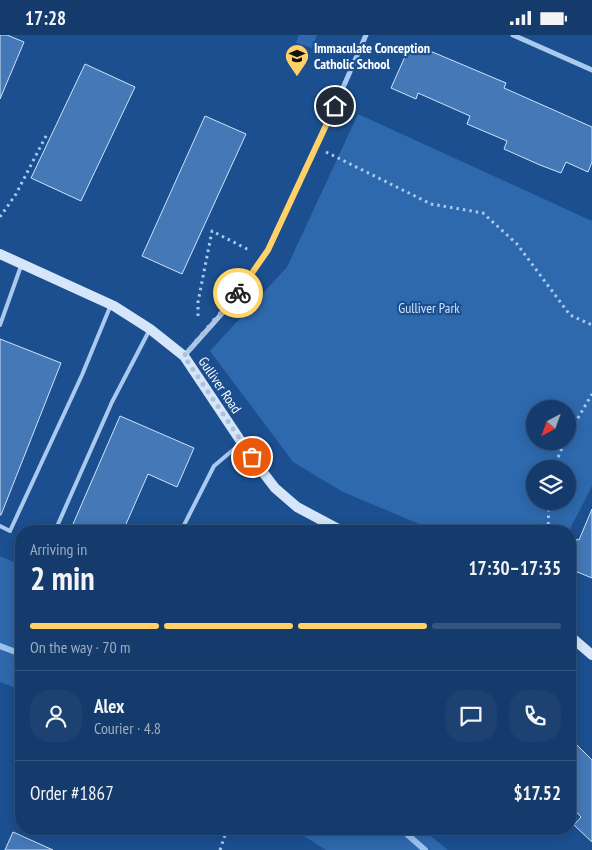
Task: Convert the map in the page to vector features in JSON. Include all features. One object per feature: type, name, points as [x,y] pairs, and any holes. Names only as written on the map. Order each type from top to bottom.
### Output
[{"type":"street","points":[[184,356],[234,300],[276,234],[366,35]]},
{"type":"street","points":[[513,35],[592,70]]},
{"type":"street","name":"Gulliver Road","points":[[0,254],[111,304],[150,329],[184,356],[275,488],[297,507],[331,525]]},
{"type":"street","points":[[576,641],[592,655]]},
{"type":"lane","points":[[0,325],[21,263]]},
{"type":"lane","points":[[0,526],[10,531],[82,375],[111,304]]},
{"type":"lane","points":[[58,525],[112,402],[150,329]]},
{"type":"lane","points":[[184,525],[214,466],[242,442]]},
{"type":"path","points":[[0,217],[16,194],[47,134]]},
{"type":"path","points":[[316,147],[431,204],[483,213],[517,244],[570,315],[592,325]]},
{"type":"path","points":[[198,316],[198,301],[212,231],[249,250]]},
{"type":"path","points":[[576,421],[592,394]]},
{"type":"path","points":[[548,525],[549,510]]},
{"type":"path","points":[[220,850],[225,835]]},
{"type":"green space","points":[[299,35],[317,35],[312,48],[296,43]]},
{"type":"green space","name":"Gulliver Park","points":[[358,114],[592,221],[592,486],[572,525],[422,525],[343,492],[293,462],[210,351],[287,267]]},
{"type":"green space","points":[[0,556],[15,562],[15,688],[0,682]]},
{"type":"green space","points":[[302,835],[429,835],[448,850],[326,850]]},
{"type":"building","points":[[0,35],[7,35],[24,42],[0,99]]},
{"type":"building","points":[[411,43],[506,83],[504,88],[592,127],[592,162],[588,172],[566,162],[561,173],[540,165],[504,149],[507,141],[467,124],[470,116],[418,93],[416,99],[391,88]]},
{"type":"building","points":[[85,64],[135,87],[81,201],[31,178]]},
{"type":"building","points":[[205,116],[246,134],[182,274],[142,256]]},
{"type":"building","points":[[0,339],[61,363],[1,515],[0,515]]},
{"type":"building","points":[[120,416],[194,448],[177,487],[148,474],[126,525],[73,525]]},
{"type":"building","points":[[592,509],[592,578],[576,571],[576,541],[577,539],[579,540]]},
{"type":"building","points":[[576,744],[592,760],[592,842],[576,827],[576,823],[581,817],[576,812]]},
{"type":"building","points":[[13,832],[15,835],[20,835],[53,850],[5,850]]},
{"type":"waterway","points":[[0,646],[15,652]]},
{"type":"waterway","points":[[408,835],[425,850]]},
{"type":"way so far","points":[[238,293],[234,300],[184,356],[252,457]]},
{"type":"place","name":"Immaculate Conception Catholic School","points":[[297,77]]},
{"type":"route","points":[[238,293],[268,250],[335,106]]}]
